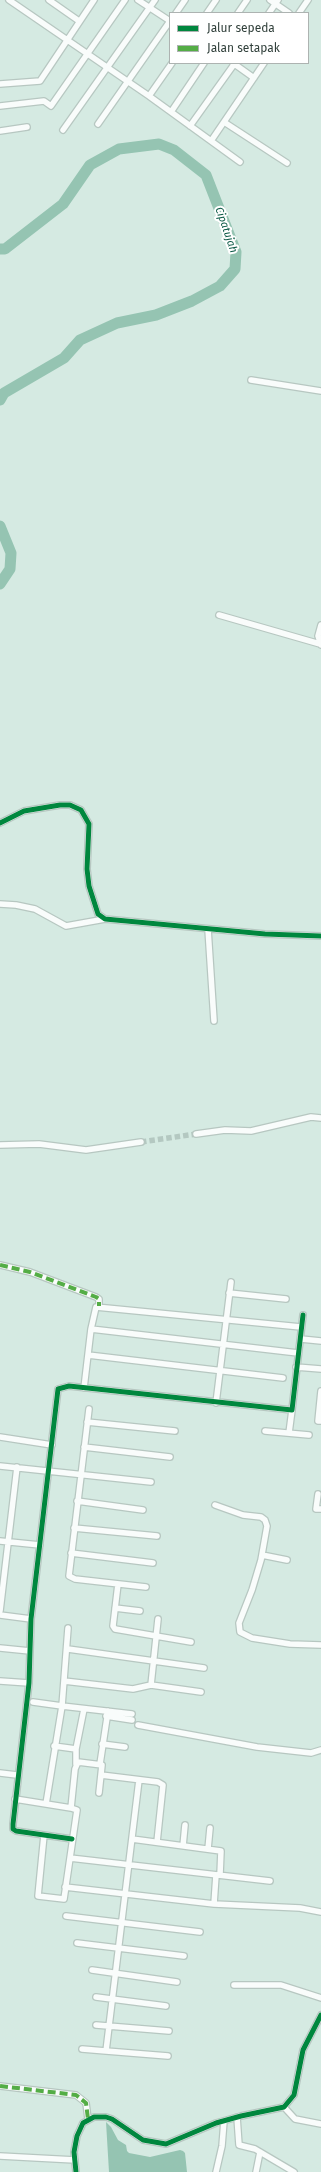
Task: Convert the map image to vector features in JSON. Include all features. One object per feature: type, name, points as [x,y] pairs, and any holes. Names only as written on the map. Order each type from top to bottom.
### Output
[{"type":"street","points":[[9,0],[149,96],[240,162]]},
{"type":"street","points":[[49,0],[79,21]]},
{"type":"street","points":[[0,84],[40,81],[66,39],[93,0]]},
{"type":"street","points":[[0,106],[44,101],[51,106],[125,0]]},
{"type":"street","points":[[138,0],[169,20]]},
{"type":"street","points":[[63,130],[155,0]]},
{"type":"street","points":[[177,12],[185,0]]},
{"type":"street","points":[[208,12],[216,0]]},
{"type":"street","points":[[239,12],[247,0]]},
{"type":"street","points":[[300,12],[308,0]]},
{"type":"street","points":[[269,12],[274,1],[288,12]]},
{"type":"street","points":[[98,124],[169,22]]},
{"type":"street","points":[[149,96],[171,64]]},
{"type":"street","points":[[171,112],[203,64]]},
{"type":"street","points":[[190,126],[233,64]]},
{"type":"street","points":[[235,64],[254,78]]},
{"type":"street","points":[[211,141],[263,64]]},
{"type":"street","points":[[224,122],[287,163]]},
{"type":"street","points":[[0,131],[27,128]]},
{"type":"street","points":[[251,380],[321,391]]},
{"type":"street","points":[[219,615],[321,645]]},
{"type":"street","points":[[321,625],[318,636],[321,645]]},
{"type":"street","points":[[0,823],[11,816],[24,811],[60,805],[70,805],[81,810],[89,824],[87,869],[89,886],[98,914],[105,920]]},
{"type":"street","points":[[0,904],[16,905],[35,909],[66,926],[105,920],[208,929],[321,936]]},
{"type":"street","points":[[208,929],[214,1021]]},
{"type":"street","points":[[196,1134],[225,1130],[251,1131],[311,1117],[321,1118]]},
{"type":"street","points":[[0,1145],[39,1144],[86,1150],[141,1142]]},
{"type":"street","points":[[0,1265],[30,1272],[96,1297],[99,1299],[99,1306]]},
{"type":"street","points":[[216,1403],[231,1282]]},
{"type":"street","points":[[230,1293],[286,1299]]},
{"type":"street","points":[[84,1388],[91,1329],[95,1308],[99,1306],[301,1327]]},
{"type":"street","points":[[289,1433],[303,1315]]},
{"type":"street","points":[[91,1329],[298,1353]]},
{"type":"street","points":[[301,1339],[321,1341]]},
{"type":"street","points":[[88,1356],[283,1378]]},
{"type":"street","points":[[296,1367],[321,1369]]},
{"type":"street","points":[[72,1839],[14,1829],[17,1775],[29,1683],[31,1619],[58,1389],[64,1386],[292,1410]]},
{"type":"street","points":[[321,1391],[318,1421],[321,1421]]},
{"type":"street","points":[[89,1409],[69,1574],[71,1579],[146,1586]]},
{"type":"street","points":[[87,1422],[174,1431]]},
{"type":"street","points":[[265,1431],[309,1436]]},
{"type":"street","points":[[0,1437],[52,1445]]},
{"type":"street","points":[[84,1447],[170,1457]]},
{"type":"street","points":[[0,1466],[151,1482]]},
{"type":"street","points":[[0,1611],[17,1468]]},
{"type":"street","points":[[318,1494],[316,1509],[321,1509]]},
{"type":"street","points":[[77,1501],[143,1510]]},
{"type":"street","points":[[214,1506],[243,1515],[261,1517],[265,1520],[266,1535],[262,1555],[252,1590],[239,1623],[240,1632],[252,1638],[290,1644],[321,1645]]},
{"type":"street","points":[[74,1528],[157,1536]]},
{"type":"street","points":[[0,1540],[40,1545]]},
{"type":"street","points":[[71,1554],[153,1563]]},
{"type":"street","points":[[262,1555],[286,1560]]},
{"type":"street","points":[[118,1584],[113,1626],[115,1630],[192,1642]]},
{"type":"street","points":[[115,1608],[140,1611]]},
{"type":"street","points":[[0,1615],[31,1619]]},
{"type":"street","points":[[151,1685],[158,1619]]},
{"type":"street","points":[[46,1804],[54,1746],[62,1706],[68,1649],[68,1628]]},
{"type":"street","points":[[0,1648],[30,1651]]},
{"type":"street","points":[[68,1649],[204,1668]]},
{"type":"street","points":[[0,1681],[29,1683]]},
{"type":"street","points":[[64,1681],[134,1689],[151,1685],[201,1692]]},
{"type":"street","points":[[32,1702],[132,1717]]},
{"type":"street","points":[[71,1808],[76,1764],[76,1749],[84,1709]]},
{"type":"street","points":[[99,1793],[102,1766],[100,1764],[102,1744],[107,1714]]},
{"type":"street","points":[[138,1725],[268,1749],[315,1753],[321,1750]]},
{"type":"street","points":[[102,1744],[125,1747]]},
{"type":"street","points":[[54,1746],[76,1749]]},
{"type":"street","points":[[76,1764],[80,1762],[100,1764]]},
{"type":"street","points":[[0,1773],[17,1775]]},
{"type":"street","points":[[101,1775],[158,1782],[163,1785],[157,1842]]},
{"type":"street","points":[[106,2051],[119,1949],[120,1922],[129,1865],[139,1780]]},
{"type":"street","points":[[15,1799],[77,1809],[78,1812],[72,1839],[64,1899],[38,1896],[44,1835]]},
{"type":"street","points":[[183,1846],[185,1825]]},
{"type":"street","points":[[208,1849],[210,1828]]},
{"type":"street","points":[[132,1839],[218,1850],[222,1853],[214,1904]]},
{"type":"street","points":[[70,1858],[270,1881]]},
{"type":"street","points":[[65,1887],[214,1904],[300,1908],[321,1912]]},
{"type":"street","points":[[66,1916],[200,1932]]},
{"type":"street","points":[[77,1943],[184,1956]]},
{"type":"street","points":[[92,1970],[177,1982]]},
{"type":"street","points":[[234,1985],[281,1985],[321,1998]]},
{"type":"street","points":[[96,1997],[166,2006]]},
{"type":"street","points":[[76,2172],[74,2160],[77,2136],[83,2123],[88,2119],[106,2117],[136,2136],[157,2144],[174,2142],[196,2131],[237,2117],[284,2108],[294,2094],[304,2046],[321,2015]]},
{"type":"street","points":[[96,2025],[169,2031]]},
{"type":"street","points":[[82,2049],[168,2056]]},
{"type":"street","points":[[0,2086],[76,2095],[86,2103],[88,2119]]},
{"type":"street","points":[[284,2108],[295,2119],[321,2124]]},
{"type":"street","points":[[237,2117],[239,2145],[260,2152],[294,2172]]},
{"type":"street","points":[[216,2172],[222,2146],[224,2121]]},
{"type":"street","points":[[256,2172],[260,2152]]},
{"type":"street","points":[[0,2156],[74,2160]]},
{"type":"shaded area","points":[[106,2122],[111,2127],[118,2140],[126,2145],[129,2153],[150,2157],[180,2150],[183,2151],[185,2153],[187,2172],[109,2172]]},
{"type":"waterway","name":"Cipatujah","points":[[0,249],[5,249],[63,204],[90,165],[119,149],[159,144],[174,150],[206,175],[236,252],[235,269],[220,286],[192,301],[156,315],[117,323],[80,340],[64,358],[4,393],[0,400]]},
{"type":"waterway","name":"Cipatujah","points":[[0,526],[11,553],[10,569],[0,584]]},
{"type":"tunnel","points":[[141,1142],[196,1134]]},
{"type":"marked path","points":[[0,1265],[30,1272],[96,1297],[99,1299],[99,1306]]},
{"type":"marked path","points":[[0,2086],[76,2095],[86,2103],[88,2119]]},
{"type":"cycle path","points":[[0,823],[24,811],[60,805],[70,805],[81,810],[89,824],[87,869],[89,886],[98,914],[105,919],[265,934],[321,936]]},
{"type":"cycle path","points":[[72,1839],[16,1831],[13,1829],[29,1683],[31,1619],[58,1389],[69,1386],[292,1410],[303,1315]]},
{"type":"cycle path","points":[[76,2172],[74,2152],[77,2136],[83,2123],[94,2117],[106,2117],[112,2119],[143,2140],[166,2144],[216,2123],[284,2107],[294,2095],[303,2050],[321,2015]]}]
